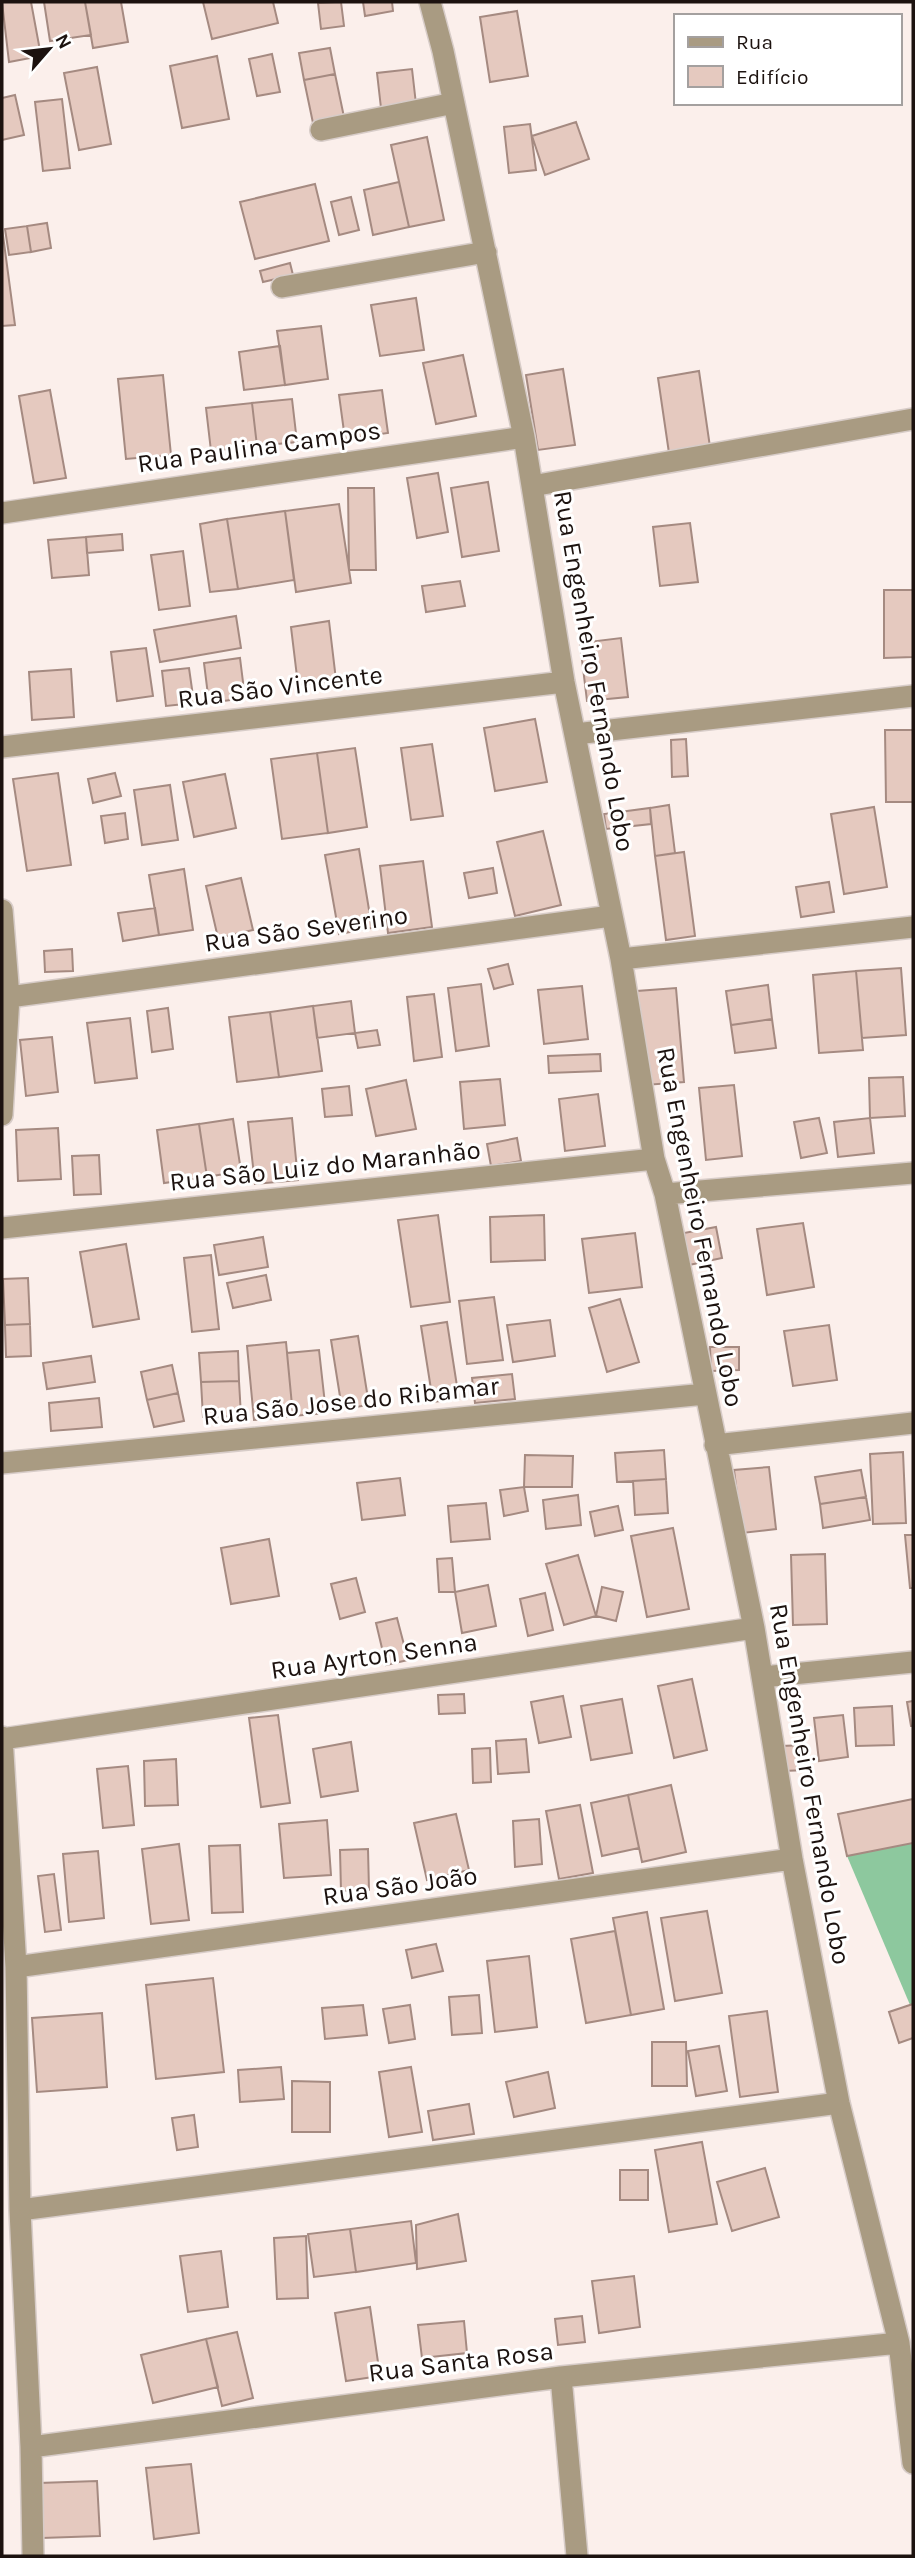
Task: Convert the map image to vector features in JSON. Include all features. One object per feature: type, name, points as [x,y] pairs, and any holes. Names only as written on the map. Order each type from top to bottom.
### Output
[{"type":"street","name":"Rua Engenheiro Fernando Lobo","points":[[430,2],[454,103],[524,438],[564,682],[621,959],[654,1159],[665,1194],[754,1628],[792,1859],[838,2103],[899,2343],[913,2463]]},
{"type":"street","points":[[321,130],[454,103]]},
{"type":"street","points":[[282,287],[486,252]]},
{"type":"street","points":[[532,486],[913,419]]},
{"type":"street","name":"Rua Paulina Campos","points":[[2,513],[524,438]]},
{"type":"street","name":"Rua São Vincente","points":[[2,747],[564,682]]},
{"type":"street","points":[[575,734],[913,696]]},
{"type":"street","points":[[2,910],[9,997],[2,1115]]},
{"type":"street","name":"Rua São Severino","points":[[9,997],[611,916]]},
{"type":"street","points":[[621,959],[913,927]]},
{"type":"street","name":"Rua São Luiz do Maranhão","points":[[2,1228],[654,1159]]},
{"type":"street","points":[[665,1194],[913,1172]]},
{"type":"street","name":"Rua São Jose do Ribamar","points":[[2,1462],[705,1394]]},
{"type":"street","points":[[715,1445],[913,1423]]},
{"type":"street","name":"Rua Ayrton Senna","points":[[2,1738],[754,1628]]},
{"type":"street","points":[[762,1677],[913,1662]]},
{"type":"street","points":[[2,1738],[16,1967],[20,2210],[33,2556]]},
{"type":"street","name":"Rua São João","points":[[16,1967],[792,1859]]},
{"type":"street","points":[[20,2210],[838,2103]]},
{"type":"street","name":"Rua Santa Rosa","points":[[31,2447],[561,2377],[899,2343]]},
{"type":"street","points":[[561,2377],[577,2556]]},
{"type":"green space","points":[[913,1843],[913,2012],[847,1856]]},
{"type":"building","points":[[2,2],[31,2],[41,56],[9,62]]},
{"type":"building","points":[[44,2],[85,2],[91,35],[50,41]]},
{"type":"building","points":[[85,2],[121,2],[128,42],[93,48]]},
{"type":"building","points":[[203,2],[273,2],[278,23],[212,39]]},
{"type":"building","points":[[341,2],[344,26],[321,29],[318,3]]},
{"type":"building","points":[[363,2],[392,2],[393,11],[365,16]]},
{"type":"building","points":[[517,11],[528,76],[490,82],[480,17]]},
{"type":"building","points":[[330,48],[335,74],[304,80],[299,53]]},
{"type":"building","points":[[272,54],[280,92],[257,96],[249,59]]},
{"type":"building","points":[[217,56],[229,119],[182,128],[170,66]]},
{"type":"building","points":[[97,67],[111,144],[79,150],[64,73]]},
{"type":"building","points":[[412,69],[416,104],[381,108],[377,73]]},
{"type":"building","points":[[335,74],[344,117],[313,123],[304,80]]},
{"type":"building","points":[[15,95],[24,135],[2,140],[2,98]]},
{"type":"building","points":[[62,99],[70,168],[43,171],[35,102]]},
{"type":"building","points":[[576,122],[589,159],[545,175],[532,136]]},
{"type":"building","points":[[530,124],[536,170],[509,173],[504,127]]},
{"type":"building","points":[[427,137],[444,220],[409,227],[391,145]]},
{"type":"building","points":[[399,182],[409,227],[373,235],[364,190]]},
{"type":"building","points":[[315,184],[329,241],[255,259],[240,202]]},
{"type":"building","points":[[351,197],[359,230],[339,235],[331,202]]},
{"type":"building","points":[[47,223],[51,248],[31,252],[27,226]]},
{"type":"building","points":[[27,226],[31,252],[9,255],[5,229]]},
{"type":"building","points":[[2,228],[15,325],[2,326]]},
{"type":"building","points":[[290,263],[293,275],[263,282],[260,271]]},
{"type":"building","points":[[416,298],[424,350],[380,356],[371,305]]},
{"type":"building","points":[[321,326],[328,379],[285,385],[277,331]]},
{"type":"building","points":[[280,346],[285,385],[244,390],[239,352]]},
{"type":"building","points":[[463,355],[476,416],[436,424],[423,363]]},
{"type":"building","points":[[563,369],[575,445],[538,450],[526,375]]},
{"type":"building","points":[[699,371],[710,447],[669,453],[658,378]]},
{"type":"building","points":[[163,375],[171,455],[126,459],[118,379]]},
{"type":"building","points":[[50,390],[66,478],[34,483],[19,396]]},
{"type":"building","points":[[382,390],[388,433],[345,439],[339,395]]},
{"type":"building","points":[[292,399],[297,442],[257,446],[252,403]]},
{"type":"building","points":[[252,403],[257,446],[211,451],[206,408]]},
{"type":"building","points":[[438,473],[448,532],[417,538],[407,478]]},
{"type":"building","points":[[488,482],[499,551],[462,557],[451,488]]},
{"type":"building","points":[[348,488],[374,488],[376,570],[349,570]]},
{"type":"building","points":[[339,504],[351,583],[296,592],[285,511]]},
{"type":"building","points":[[285,511],[294,580],[238,589],[227,519]]},
{"type":"building","points":[[227,519],[238,589],[210,592],[200,524]]},
{"type":"building","points":[[690,523],[698,582],[660,586],[653,527]]},
{"type":"building","points":[[122,534],[123,550],[87,553],[86,537]]},
{"type":"building","points":[[86,537],[89,575],[52,578],[48,540]]},
{"type":"building","points":[[183,551],[190,606],[159,610],[151,555]]},
{"type":"building","points":[[460,581],[465,606],[426,612],[422,586]]},
{"type":"building","points":[[884,590],[913,590],[913,657],[884,658]]},
{"type":"building","points":[[236,616],[241,648],[160,662],[154,630]]},
{"type":"building","points":[[329,621],[336,680],[298,685],[291,627]]},
{"type":"building","points":[[621,638],[628,697],[587,701],[580,643]]},
{"type":"building","points":[[146,648],[153,696],[117,701],[111,652]]},
{"type":"building","points":[[240,658],[245,698],[209,703],[204,663]]},
{"type":"building","points":[[189,668],[194,703],[166,706],[162,671]]},
{"type":"building","points":[[71,669],[74,717],[32,720],[29,672]]},
{"type":"building","points":[[535,719],[547,782],[495,791],[484,728]]},
{"type":"building","points":[[885,730],[913,730],[913,802],[886,802]]},
{"type":"building","points":[[686,739],[688,776],[672,777],[671,740]]},
{"type":"building","points":[[432,744],[443,816],[411,820],[401,748]]},
{"type":"building","points":[[355,748],[367,827],[328,833],[317,753]]},
{"type":"building","points":[[317,753],[328,833],[282,839],[271,759]]},
{"type":"building","points":[[58,773],[71,865],[27,871],[13,779]]},
{"type":"building","points":[[115,773],[121,796],[93,803],[88,779]]},
{"type":"building","points":[[225,774],[236,828],[194,837],[183,782]]},
{"type":"building","points":[[170,785],[178,840],[142,845],[134,790]]},
{"type":"building","points":[[669,805],[675,853],[655,856],[650,808]]},
{"type":"building","points":[[874,807],[887,887],[844,894],[831,814]]},
{"type":"building","points":[[650,808],[651,824],[606,829],[604,814]]},
{"type":"building","points":[[125,813],[128,839],[105,843],[101,816]]},
{"type":"building","points":[[543,831],[561,905],[515,916],[497,842]]},
{"type":"building","points":[[359,849],[372,928],[339,934],[325,855]]},
{"type":"building","points":[[684,852],[695,936],[666,940],[655,856]]},
{"type":"building","points":[[423,861],[432,927],[388,933],[380,866]]},
{"type":"building","points":[[493,868],[497,893],[469,898],[464,873]]},
{"type":"building","points":[[184,869],[193,930],[159,935],[149,875]]},
{"type":"building","points":[[241,878],[253,930],[218,938],[206,886]]},
{"type":"building","points":[[829,882],[834,912],[801,917],[796,887]]},
{"type":"building","points":[[155,908],[159,935],[123,941],[118,913]]},
{"type":"building","points":[[72,949],[73,971],[45,972],[44,951]]},
{"type":"building","points":[[508,964],[513,984],[494,989],[488,969]]},
{"type":"building","points":[[901,968],[906,1035],[862,1038],[856,971]]},
{"type":"building","points":[[856,971],[863,1050],[819,1053],[813,975]]},
{"type":"building","points":[[481,984],[489,1046],[456,1051],[448,988]]},
{"type":"building","points":[[768,985],[772,1019],[731,1025],[726,991]]},
{"type":"building","points":[[582,986],[588,1039],[544,1044],[538,990]]},
{"type":"building","points":[[676,988],[684,1082],[645,1085],[637,991]]},
{"type":"building","points":[[434,994],[442,1057],[414,1061],[407,997]]},
{"type":"building","points":[[351,1001],[355,1033],[317,1038],[313,1006]]},
{"type":"building","points":[[313,1006],[322,1071],[279,1077],[270,1012]]},
{"type":"building","points":[[168,1008],[173,1049],[152,1052],[147,1011]]},
{"type":"building","points":[[270,1012],[279,1077],[237,1082],[229,1017]]},
{"type":"building","points":[[130,1018],[137,1078],[95,1083],[87,1023]]},
{"type":"building","points":[[772,1019],[776,1048],[735,1053],[731,1025]]},
{"type":"building","points":[[377,1030],[380,1045],[358,1048],[355,1033]]},
{"type":"building","points":[[52,1037],[58,1092],[26,1096],[20,1040]]},
{"type":"building","points":[[600,1054],[601,1071],[549,1073],[548,1056]]},
{"type":"building","points":[[903,1077],[905,1116],[870,1118],[869,1078]]},
{"type":"building","points":[[500,1079],[505,1125],[464,1129],[460,1082]]},
{"type":"building","points":[[406,1080],[416,1129],[376,1136],[366,1089]]},
{"type":"building","points":[[734,1085],[742,1156],[706,1160],[699,1088]]},
{"type":"building","points":[[349,1086],[352,1115],[325,1117],[322,1089]]},
{"type":"building","points":[[598,1094],[605,1146],[565,1151],[559,1099]]},
{"type":"building","points":[[292,1118],[298,1180],[255,1184],[248,1122]]},
{"type":"building","points":[[819,1118],[827,1153],[801,1158],[794,1122]]},
{"type":"building","points":[[870,1118],[874,1153],[838,1157],[834,1122]]},
{"type":"building","points":[[233,1119],[241,1171],[207,1177],[199,1124]]},
{"type":"building","points":[[199,1124],[207,1177],[164,1183],[157,1130]]},
{"type":"building","points":[[58,1128],[61,1179],[18,1181],[16,1130]]},
{"type":"building","points":[[517,1138],[521,1161],[491,1166],[487,1144]]},
{"type":"building","points":[[99,1155],[101,1194],[74,1195],[72,1156]]},
{"type":"building","points":[[438,1215],[450,1302],[411,1307],[398,1220]]},
{"type":"building","points":[[544,1215],[545,1260],[491,1262],[490,1217]]},
{"type":"building","points":[[803,1223],[814,1287],[767,1295],[757,1229]]},
{"type":"building","points":[[716,1227],[722,1258],[689,1265],[684,1233]]},
{"type":"building","points":[[635,1233],[642,1287],[589,1293],[582,1239]]},
{"type":"building","points":[[263,1237],[268,1267],[219,1275],[214,1245]]},
{"type":"building","points":[[126,1244],[139,1319],[93,1327],[80,1252]]},
{"type":"building","points":[[211,1255],[219,1329],[192,1332],[184,1258]]},
{"type":"building","points":[[266,1275],[271,1300],[233,1308],[227,1283]]},
{"type":"building","points":[[28,1278],[30,1324],[5,1325],[3,1279]]},
{"type":"building","points":[[494,1297],[503,1360],[467,1364],[459,1301]]},
{"type":"building","points":[[620,1299],[639,1362],[607,1372],[589,1308]]},
{"type":"building","points":[[550,1320],[555,1356],[513,1362],[507,1325]]},
{"type":"building","points":[[447,1322],[459,1399],[433,1402],[421,1326]]},
{"type":"building","points":[[30,1324],[31,1356],[6,1357],[5,1325]]},
{"type":"building","points":[[829,1325],[837,1380],[793,1386],[784,1331]]},
{"type":"building","points":[[358,1336],[369,1405],[342,1409],[331,1340]]},
{"type":"building","points":[[286,1342],[293,1416],[254,1420],[247,1346]]},
{"type":"building","points":[[710,1347],[739,1347],[739,1370],[711,1371]]},
{"type":"building","points":[[319,1350],[326,1413],[293,1416],[287,1353]]},
{"type":"building","points":[[238,1351],[239,1381],[201,1382],[199,1353]]},
{"type":"building","points":[[91,1356],[95,1382],[47,1389],[43,1363]]},
{"type":"building","points":[[172,1365],[178,1393],[147,1400],[141,1372]]},
{"type":"building","points":[[512,1374],[515,1399],[475,1403],[472,1378]]},
{"type":"building","points":[[239,1381],[241,1416],[203,1417],[201,1382]]},
{"type":"building","points":[[178,1393],[184,1421],[154,1427],[147,1400]]},
{"type":"building","points":[[99,1398],[102,1427],[51,1431],[49,1403]]},
{"type":"building","points":[[664,1450],[666,1479],[617,1482],[615,1453]]},
{"type":"building","points":[[903,1452],[906,1523],[873,1524],[870,1454]]},
{"type":"building","points":[[525,1455],[573,1456],[572,1487],[524,1487]]},
{"type":"building","points":[[769,1467],[776,1529],[742,1533],[734,1470]]},
{"type":"building","points":[[861,1470],[866,1497],[820,1504],[815,1477]]},
{"type":"building","points":[[400,1478],[405,1515],[362,1520],[357,1483]]},
{"type":"building","points":[[666,1479],[668,1513],[635,1515],[633,1481]]},
{"type":"building","points":[[524,1487],[528,1511],[504,1516],[500,1490]]},
{"type":"building","points":[[578,1495],[581,1525],[546,1529],[543,1500]]},
{"type":"building","points":[[866,1497],[870,1520],[823,1528],[820,1504]]},
{"type":"building","points":[[486,1503],[490,1539],[451,1542],[448,1506]]},
{"type":"building","points":[[618,1506],[623,1530],[595,1536],[590,1512]]},
{"type":"building","points":[[673,1528],[689,1609],[647,1617],[631,1536]]},
{"type":"building","points":[[905,1535],[913,1535],[913,1588],[910,1588]]},
{"type":"building","points":[[269,1539],[279,1596],[231,1604],[221,1548]]},
{"type":"building","points":[[825,1554],[827,1624],[793,1625],[791,1555]]},
{"type":"building","points":[[578,1555],[596,1616],[564,1625],[546,1564]]},
{"type":"building","points":[[452,1558],[455,1592],[439,1592],[437,1559]]},
{"type":"building","points":[[356,1578],[365,1612],[340,1619],[331,1584]]},
{"type":"building","points":[[488,1585],[496,1626],[462,1633],[455,1592]]},
{"type":"building","points":[[602,1587],[623,1592],[616,1621],[596,1616]]},
{"type":"building","points":[[545,1593],[553,1630],[528,1636],[520,1599]]},
{"type":"building","points":[[397,1618],[408,1660],[386,1665],[376,1623]]},
{"type":"building","points":[[692,1679],[707,1750],[674,1758],[658,1686]]},
{"type":"building","points":[[464,1694],[465,1713],[439,1714],[438,1695]]},
{"type":"building","points":[[563,1696],[571,1737],[539,1743],[531,1702]]},
{"type":"building","points":[[622,1699],[632,1753],[591,1760],[581,1706]]},
{"type":"building","points":[[913,1701],[913,1726],[911,1726],[907,1702]]},
{"type":"building","points":[[892,1706],[894,1745],[856,1746],[854,1708]]},
{"type":"building","points":[[278,1715],[290,1803],[261,1807],[249,1718]]},
{"type":"building","points":[[843,1715],[848,1757],[819,1761],[814,1718]]},
{"type":"building","points":[[526,1739],[529,1772],[498,1774],[496,1741]]},
{"type":"building","points":[[351,1742],[358,1791],[321,1797],[313,1749]]},
{"type":"building","points":[[806,1745],[808,1770],[783,1771],[781,1746]]},
{"type":"building","points":[[490,1748],[491,1782],[473,1783],[472,1749]]},
{"type":"building","points":[[176,1759],[178,1805],[145,1806],[144,1761]]},
{"type":"building","points":[[128,1766],[134,1825],[103,1828],[97,1769]]},
{"type":"building","points":[[671,1785],[686,1852],[642,1862],[628,1795]]},
{"type":"building","points":[[628,1795],[639,1848],[602,1856],[591,1803]]},
{"type":"building","points":[[913,1799],[913,1843],[847,1856],[838,1814]]},
{"type":"building","points":[[580,1805],[593,1873],[559,1879],[546,1811]]},
{"type":"building","points":[[456,1814],[469,1870],[427,1880],[414,1823]]},
{"type":"building","points":[[539,1819],[542,1864],[515,1867],[513,1821]]},
{"type":"building","points":[[327,1820],[331,1875],[284,1878],[279,1824]]},
{"type":"building","points":[[179,1844],[189,1920],[151,1924],[142,1849]]},
{"type":"building","points":[[240,1845],[243,1912],[212,1913],[209,1846]]},
{"type":"building","points":[[368,1849],[369,1890],[341,1891],[340,1850]]},
{"type":"building","points":[[98,1851],[104,1918],[69,1922],[63,1854]]},
{"type":"building","points":[[54,1874],[61,1930],[45,1932],[38,1876]]},
{"type":"building","points":[[707,1911],[722,1993],[675,2001],[661,1918]]},
{"type":"building","points":[[647,1912],[664,2009],[631,2015],[613,1918]]},
{"type":"building","points":[[615,1931],[631,2015],[586,2023],[571,1939]]},
{"type":"building","points":[[436,1944],[443,1971],[412,1978],[406,1950]]},
{"type":"building","points":[[529,1956],[537,2027],[495,2032],[487,1961]]},
{"type":"building","points":[[213,1978],[224,2072],[156,2079],[146,1985]]},
{"type":"building","points":[[479,1995],[482,2033],[452,2035],[449,1997]]},
{"type":"building","points":[[913,2004],[913,2038],[899,2043],[889,2012]]},
{"type":"building","points":[[363,2005],[367,2035],[325,2039],[322,2008]]},
{"type":"building","points":[[410,2005],[415,2039],[389,2043],[383,2009]]},
{"type":"building","points":[[767,2011],[778,2092],[740,2097],[729,2016]]},
{"type":"building","points":[[102,2013],[107,2087],[37,2092],[32,2018]]},
{"type":"building","points":[[652,2042],[686,2042],[687,2086],[652,2086]]},
{"type":"building","points":[[719,2046],[727,2091],[696,2096],[688,2051]]},
{"type":"building","points":[[281,2067],[284,2099],[240,2102],[238,2070]]},
{"type":"building","points":[[411,2067],[422,2132],[389,2137],[379,2072]]},
{"type":"building","points":[[548,2072],[555,2108],[514,2117],[506,2082]]},
{"type":"building","points":[[292,2081],[330,2082],[330,2132],[292,2132]]},
{"type":"building","points":[[469,2104],[474,2134],[433,2140],[428,2111]]},
{"type":"building","points":[[194,2115],[198,2147],[177,2150],[172,2118]]},
{"type":"building","points":[[702,2142],[717,2224],[669,2232],[655,2150]]},
{"type":"building","points":[[765,2168],[779,2217],[732,2231],[717,2182]]},
{"type":"building","points":[[620,2170],[648,2170],[648,2200],[620,2200]]},
{"type":"building","points":[[458,2214],[466,2261],[417,2269],[416,2225]]},
{"type":"building","points":[[411,2221],[416,2263],[356,2272],[350,2229]]},
{"type":"building","points":[[350,2229],[356,2272],[314,2277],[308,2234]]},
{"type":"building","points":[[306,2236],[308,2298],[277,2299],[274,2238]]},
{"type":"building","points":[[221,2251],[228,2307],[188,2312],[180,2256]]},
{"type":"building","points":[[634,2276],[640,2327],[599,2333],[592,2281]]},
{"type":"building","points":[[370,2307],[380,2376],[346,2381],[335,2313]]},
{"type":"building","points":[[582,2316],[585,2342],[558,2345],[555,2319]]},
{"type":"building","points":[[464,2321],[467,2353],[422,2358],[418,2325]]},
{"type":"building","points":[[237,2332],[253,2398],[222,2406],[206,2339]]},
{"type":"building","points":[[206,2339],[218,2387],[153,2403],[141,2355]]},
{"type":"building","points":[[191,2464],[199,2533],[154,2539],[146,2468]]},
{"type":"building","points":[[97,2481],[100,2536],[42,2538],[39,2483]]}]
